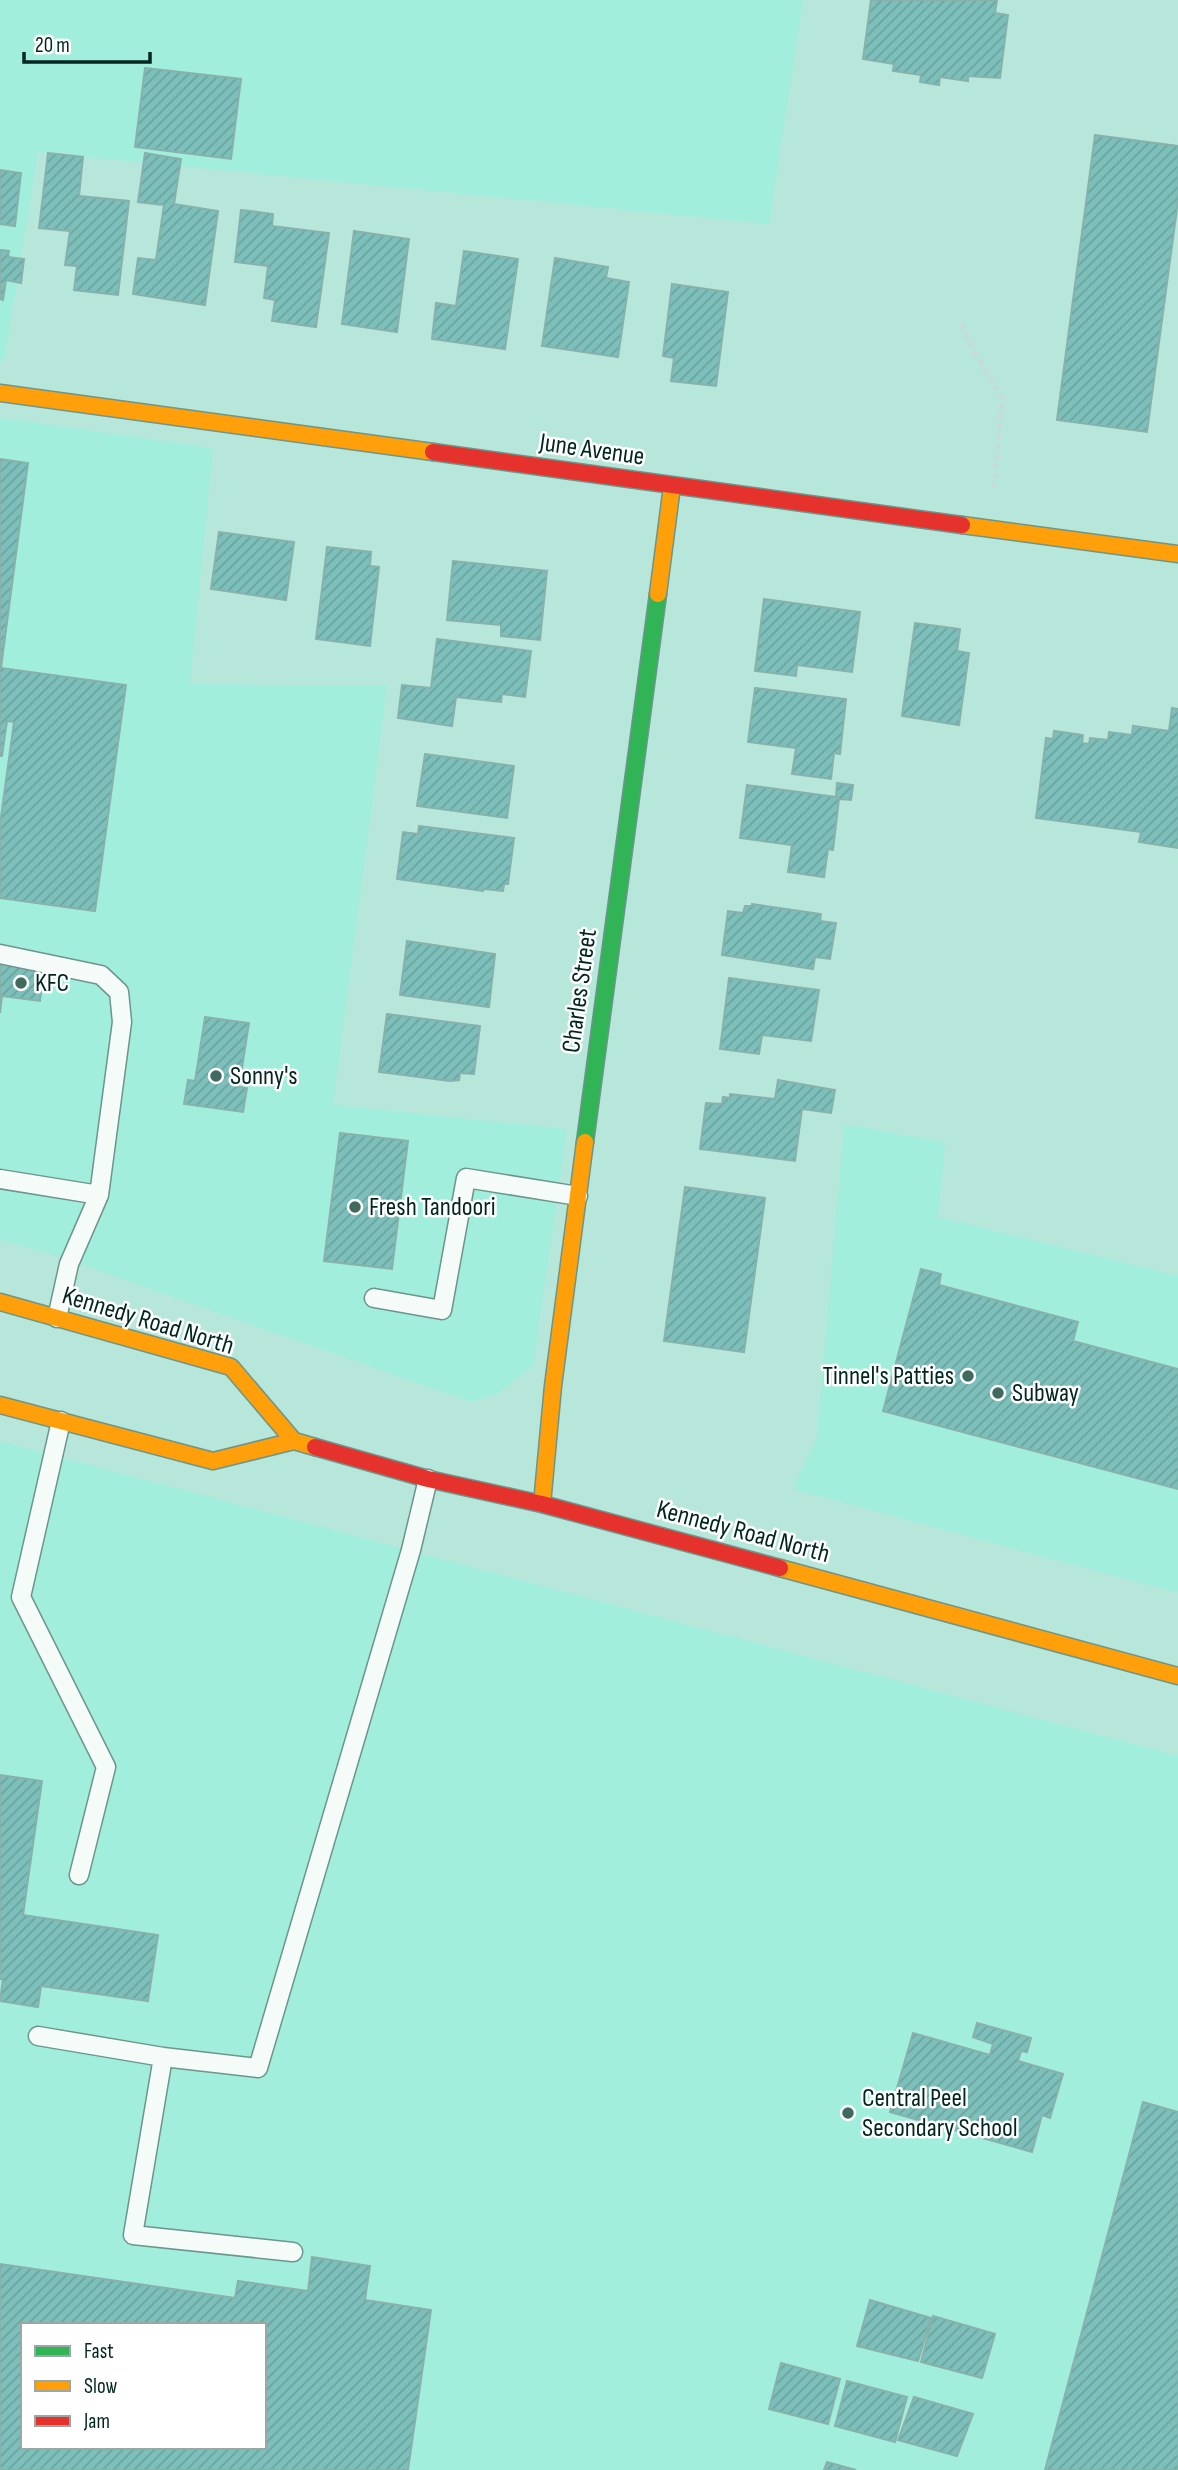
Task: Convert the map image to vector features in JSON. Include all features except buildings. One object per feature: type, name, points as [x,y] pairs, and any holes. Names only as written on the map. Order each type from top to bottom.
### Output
[{"type":"street","name":"June Avenue","points":[[0,393],[1178,554]]},
{"type":"street","name":"Charles Street","points":[[542,1504],[549,1417],[672,486]]},
{"type":"street","name":"Kennedy Road North","points":[[0,1302],[231,1367],[294,1441]]},
{"type":"street","name":"Kennedy Road North","points":[[0,1405],[213,1461],[294,1441],[428,1479],[542,1504],[1178,1676]]},
{"type":"lane","points":[[0,954],[101,975],[119,992],[122,1022],[99,1195],[69,1264],[57,1318]]},
{"type":"lane","points":[[374,1298],[442,1311],[466,1178],[578,1196]]},
{"type":"lane","points":[[0,1179],[99,1195]]},
{"type":"lane","points":[[61,1421],[21,1597],[106,1767],[79,1875]]},
{"type":"lane","points":[[38,2036],[163,2057],[258,2068],[411,1550],[428,1479]]},
{"type":"lane","points":[[163,2057],[132,2235],[293,2252]]},
{"type":"path","points":[[962,324],[971,346],[1002,398],[994,489]]},
{"type":"shaded area","points":[[0,0],[803,0],[769,224],[38,152],[4,361],[0,360]]},
{"type":"shaded area","points":[[0,418],[213,448],[190,684],[387,686],[333,1105],[567,1129],[533,1365],[499,1393],[472,1402],[42,1251],[0,1240]]},
{"type":"shaded area","points":[[844,1124],[945,1143],[938,1217],[1178,1276],[1178,1593],[793,1489],[817,1437]]},
{"type":"shaded area","points":[[0,1441],[1178,1756],[1178,2470],[0,2470]]},
{"type":"traffic: fast","points":[[585,1142],[658,594]]},
{"type":"traffic: slow","points":[[0,393],[433,452]]},
{"type":"traffic: slow","points":[[658,594],[672,486]]},
{"type":"traffic: slow","points":[[962,525],[1178,554]]},
{"type":"traffic: slow","points":[[542,1504],[553,1386],[585,1142]]},
{"type":"traffic: slow","points":[[0,1302],[231,1367],[294,1441]]},
{"type":"traffic: slow","points":[[0,1405],[213,1461],[294,1441],[315,1447]]},
{"type":"traffic: slow","points":[[780,1568],[1178,1676]]},
{"type":"traffic: jam","points":[[433,452],[962,525]]},
{"type":"traffic: jam","points":[[315,1447],[428,1479],[542,1504],[780,1568]]},
{"type":"place","name":"KFC","points":[[21,983]]},
{"type":"place","name":"Sonny's","points":[[216,1076]]},
{"type":"place","name":"Fresh Tandoori","points":[[355,1207]]},
{"type":"place","name":"Tinnel's Patties","points":[[968,1376]]},
{"type":"place","name":"Subway","points":[[998,1393]]},
{"type":"place","name":"Central Peel Secondary School","points":[[848,2113]]}]
